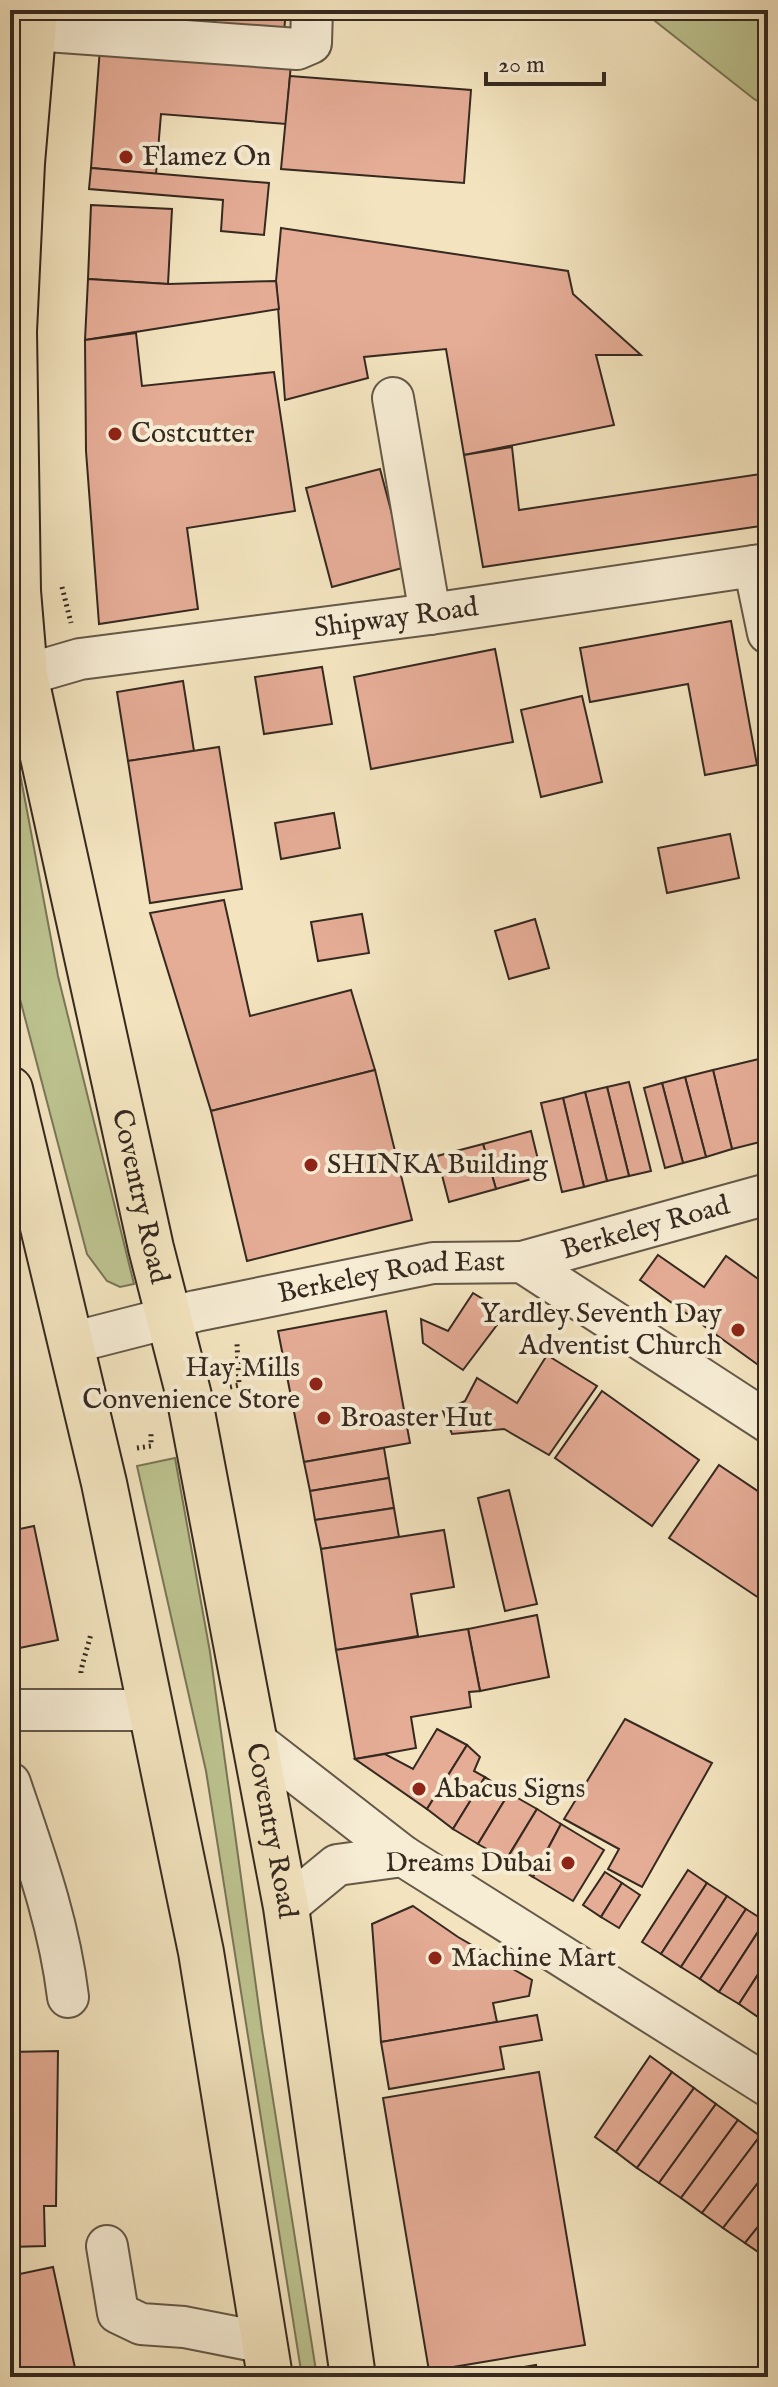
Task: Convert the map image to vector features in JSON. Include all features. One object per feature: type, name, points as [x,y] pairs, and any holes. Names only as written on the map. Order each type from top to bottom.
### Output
[{"type":"highway","name":"Coventry Road","points":[[34,20],[22,163],[14,331],[14,590],[25,675],[151,1248],[189,1396],[286,1907],[353,2377]]},
{"type":"highway","points":[[10,1089],[104,1483],[201,1952],[268,2360]]},
{"type":"street","points":[[34,20],[297,49],[311,43],[312,10]]},
{"type":"street","points":[[393,398],[430,614]]},
{"type":"street","points":[[761,565],[768,633]]},
{"type":"street","name":"Shipway Road","points":[[25,675],[80,659],[430,614],[761,565]]},
{"type":"street","name":"Berkeley Road","points":[[522,1262],[768,1194]]},
{"type":"street","name":"Berkeley Road East","points":[[71,1343],[266,1295],[433,1263],[522,1262],[768,1422]]},
{"type":"street","points":[[10,1710],[151,1710]]},
{"type":"street","points":[[255,1741],[403,1856],[768,2086]]},
{"type":"street","points":[[10,1783],[38,1862],[62,1950],[68,1997]]},
{"type":"street","points":[[286,1907],[337,1865],[403,1856]]},
{"type":"street","points":[[107,2246],[118,2313],[141,2324],[184,2327],[268,2360]]},
{"type":"green space","points":[[641,10],[768,10],[768,107],[754,99]]},
{"type":"green space","points":[[10,720],[58,976],[134,1284],[120,1287],[107,1281],[87,1254],[10,961]]},
{"type":"green space","points":[[175,1458],[210,1652],[262,2030],[317,2377],[302,2377],[206,1771],[137,1466]]},
{"type":"building","points":[[104,10],[286,10],[284,32],[103,17]]},
{"type":"building","points":[[100,48],[291,63],[286,124],[161,114],[156,174],[91,168]]},
{"type":"building","points":[[290,76],[471,90],[464,183],[281,169]]},
{"type":"building","points":[[91,168],[269,183],[264,235],[221,231],[223,200],[89,189]]},
{"type":"building","points":[[91,205],[172,209],[168,284],[88,279]]},
{"type":"building","points":[[281,228],[568,271],[573,294],[641,355],[596,355],[614,425],[464,455],[446,349],[364,357],[368,378],[285,400],[276,281]]},
{"type":"building","points":[[88,279],[168,284],[276,281],[279,309],[85,340]]},
{"type":"building","points":[[136,333],[142,386],[274,372],[295,511],[187,528],[198,609],[99,624],[86,451],[85,340]]},
{"type":"building","points":[[512,447],[519,510],[768,473],[768,525],[483,567],[464,455]]},
{"type":"building","points":[[380,469],[406,567],[332,587],[306,488]]},
{"type":"building","points":[[731,621],[757,765],[705,775],[688,684],[590,702],[580,648]]},
{"type":"building","points":[[495,649],[513,742],[371,769],[354,677]]},
{"type":"building","points":[[322,667],[332,724],[264,734],[255,677]]},
{"type":"building","points":[[183,681],[194,751],[128,761],[117,692]]},
{"type":"building","points":[[582,696],[602,782],[541,797],[521,710]]},
{"type":"building","points":[[219,747],[242,889],[150,903],[128,761]]},
{"type":"building","points":[[334,813],[340,848],[281,859],[275,823]]},
{"type":"building","points":[[730,834],[739,878],[667,893],[658,848]]},
{"type":"building","points":[[224,900],[250,1016],[351,990],[375,1070],[211,1111],[150,913]]},
{"type":"building","points":[[362,914],[369,953],[318,961],[311,922]]},
{"type":"building","points":[[535,919],[549,968],[509,979],[495,931]]},
{"type":"building","points":[[763,1058],[768,1079],[768,1140],[732,1149],[713,1070]]},
{"type":"building","name":"SHINKA Building","points":[[375,1070],[412,1220],[247,1261],[211,1111]]},
{"type":"building","points":[[713,1070],[732,1149],[706,1157],[685,1077]]},
{"type":"building","points":[[685,1077],[706,1157],[683,1163],[662,1083]]},
{"type":"building","points":[[629,1082],[651,1171],[629,1176],[607,1087]]},
{"type":"building","points":[[662,1083],[683,1163],[665,1168],[644,1088]]},
{"type":"building","points":[[607,1087],[629,1176],[607,1181],[585,1092]]},
{"type":"building","points":[[585,1092],[607,1181],[584,1187],[563,1098]]},
{"type":"building","points":[[563,1098],[584,1187],[562,1192],[541,1103]]},
{"type":"building","points":[[531,1131],[542,1176],[496,1189],[483,1144]]},
{"type":"building","points":[[483,1144],[496,1189],[449,1202],[437,1156]]},
{"type":"building","name":"Yardley Seventh Day Adventist Church","points":[[658,1255],[704,1287],[726,1256],[768,1286],[768,1372],[640,1280]]},
{"type":"building","points":[[473,1293],[506,1313],[463,1370],[423,1343],[421,1319],[448,1331]]},
{"type":"building","points":[[386,1311],[410,1443],[304,1462],[278,1331]]},
{"type":"building","points":[[547,1355],[597,1386],[549,1455],[504,1429],[452,1434],[443,1411],[465,1401],[477,1378],[517,1403]]},
{"type":"building","points":[[602,1391],[699,1460],[652,1526],[555,1458]]},
{"type":"building","points":[[384,1448],[389,1478],[310,1491],[304,1462]]},
{"type":"building","points":[[719,1465],[768,1498],[768,1604],[669,1538]]},
{"type":"building","points":[[389,1478],[394,1508],[315,1520],[310,1491]]},
{"type":"building","points":[[509,1490],[537,1604],[505,1611],[478,1498]]},
{"type":"building","points":[[394,1508],[399,1537],[321,1549],[315,1520]]},
{"type":"building","points":[[34,1526],[58,1640],[10,1650],[10,1531]]},
{"type":"building","points":[[444,1530],[454,1587],[411,1594],[418,1636],[336,1650],[321,1549]]},
{"type":"building","points":[[537,1615],[549,1677],[480,1691],[468,1629]]},
{"type":"building","points":[[468,1629],[480,1691],[469,1692],[471,1707],[411,1717],[416,1748],[355,1759],[336,1650]]},
{"type":"building","points":[[625,1719],[712,1763],[642,1887],[608,1869],[619,1849],[564,1819]]},
{"type":"building","name":"Abacus Signs","points":[[437,1729],[467,1745],[427,1809],[355,1759],[385,1754],[413,1769]]},
{"type":"building","points":[[467,1745],[480,1757],[474,1771],[485,1777],[453,1829],[427,1809]]},
{"type":"building","points":[[485,1777],[509,1793],[478,1844],[453,1829]]},
{"type":"building","points":[[509,1793],[537,1809],[506,1860],[478,1844]]},
{"type":"building","points":[[537,1809],[561,1824],[533,1877],[506,1860]]},
{"type":"building","name":"Dreams Dubai","points":[[561,1824],[604,1850],[573,1901],[533,1877]]},
{"type":"building","points":[[688,1870],[707,1883],[661,1954],[642,1942]]},
{"type":"building","points":[[605,1872],[622,1883],[601,1917],[583,1905]]},
{"type":"building","points":[[622,1883],[640,1895],[619,1928],[601,1917]]},
{"type":"building","points":[[707,1883],[727,1896],[681,1967],[661,1954]]},
{"type":"building","points":[[727,1896],[746,1909],[700,1979],[681,1967]]},
{"type":"building","name":"Machine Mart","points":[[413,1906],[458,1937],[532,1980],[529,1996],[493,2003],[497,2022],[381,2042],[372,1924]]},
{"type":"building","points":[[746,1909],[765,1921],[719,1992],[700,1979]]},
{"type":"building","points":[[765,1921],[768,1923],[768,1959],[739,2004],[719,1992]]},
{"type":"building","points":[[768,1959],[768,2002],[758,2017],[739,2004]]},
{"type":"building","points":[[537,2015],[542,2040],[500,2047],[504,2069],[389,2089],[381,2042]]},
{"type":"building","points":[[58,2051],[56,2206],[44,2206],[45,2246],[10,2247],[10,2052]]},
{"type":"building","points":[[650,2056],[672,2072],[616,2152],[595,2137]]},
{"type":"building","points":[[539,2072],[585,2345],[429,2371],[383,2098]]},
{"type":"building","points":[[672,2072],[694,2088],[637,2168],[616,2152]]},
{"type":"building","points":[[694,2088],[716,2104],[659,2183],[637,2168]]},
{"type":"building","points":[[716,2104],[738,2120],[681,2198],[659,2183]]},
{"type":"building","points":[[738,2120],[760,2136],[702,2213],[681,2198]]},
{"type":"building","points":[[760,2136],[768,2141],[768,2170],[723,2228],[702,2213]]},
{"type":"building","points":[[768,2170],[768,2214],[745,2243],[723,2228]]},
{"type":"building","points":[[768,2214],[768,2257],[767,2258],[745,2243]]},
{"type":"building","points":[[53,2267],[77,2377],[10,2377],[10,2276]]},
{"type":"building","points":[[536,2365],[538,2377],[467,2377]]},
{"type":"place","name":"Flamez On","points":[[126,157]]},
{"type":"place","name":"Costcutter","points":[[115,434]]},
{"type":"place","name":"SHINKA Building","points":[[311,1165]]},
{"type":"place","name":"Yardley Seventh Day Adventist Church","points":[[738,1330]]},
{"type":"place","name":"Hay Mills Convenience Store","points":[[316,1384]]},
{"type":"place","name":"Broaster Hut","points":[[324,1418]]},
{"type":"place","name":"Abacus Signs","points":[[419,1789]]},
{"type":"place","name":"Dreams Dubai","points":[[568,1863]]},
{"type":"place","name":"Machine Mart","points":[[435,1958]]}]
